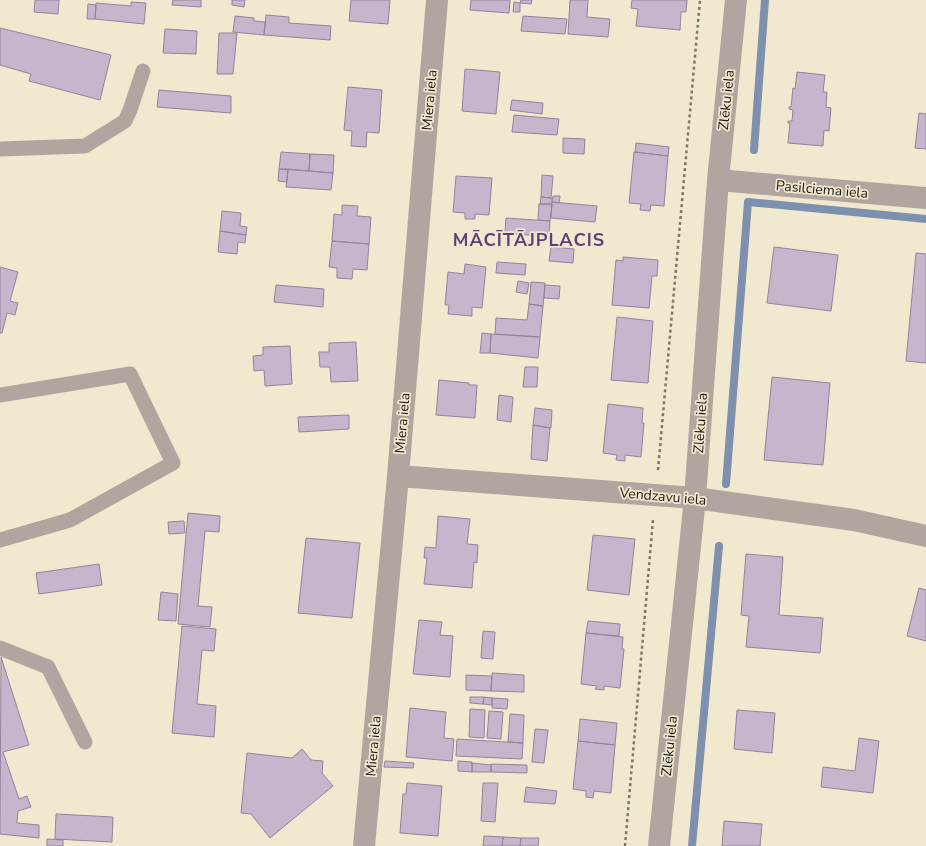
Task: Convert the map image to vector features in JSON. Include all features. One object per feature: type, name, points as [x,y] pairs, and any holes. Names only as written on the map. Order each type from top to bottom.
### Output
[{"type":"street","name":"Miera iela","points":[[364,846],[398,476],[437,0]]},
{"type":"street","name":"Zlēku iela","points":[[659,846],[695,498],[718,180],[736,0]]},
{"type":"street","name":"Pasilciema iela","points":[[718,180],[926,198]]},
{"type":"street","name":"Vendzavu iela","points":[[398,476],[695,498],[854,520],[926,536]]},
{"type":"lane","points":[[0,149],[85,146],[125,121],[143,71]]},
{"type":"lane","points":[[0,395],[130,374],[173,464],[70,520],[0,540]]},
{"type":"lane","points":[[0,648],[48,667],[85,742]]},
{"type":"path","points":[[625,846],[654,495],[658,473],[700,0]]},
{"type":"building","points":[[35,0],[59,0],[58,14],[34,12]]},
{"type":"building","points":[[173,0],[201,0],[201,7],[172,5]]},
{"type":"building","points":[[232,0],[245,0],[244,7],[232,5]]},
{"type":"building","points":[[351,0],[390,0],[388,24],[349,21]]},
{"type":"building","points":[[471,0],[510,0],[509,13],[470,10]]},
{"type":"building","points":[[521,0],[532,0],[531,4],[520,3]]},
{"type":"building","points":[[570,0],[588,0],[587,17],[610,19],[608,37],[568,34]]},
{"type":"building","points":[[632,0],[687,0],[686,12],[681,12],[680,30],[636,26],[638,9],[631,8]]},
{"type":"building","points":[[131,2],[146,3],[144,24],[95,19],[96,3],[131,6]]},
{"type":"building","points":[[514,2],[520,3],[520,12],[513,12]]},
{"type":"building","points":[[88,4],[96,5],[95,19],[87,19]]},
{"type":"building","points":[[266,15],[289,17],[289,23],[331,26],[330,40],[264,35]]},
{"type":"building","points":[[235,16],[254,18],[254,21],[265,22],[264,35],[233,32]]},
{"type":"building","points":[[523,16],[567,19],[565,34],[521,31]]},
{"type":"building","points":[[0,28],[111,55],[100,100],[29,81],[31,74],[0,65]]},
{"type":"building","points":[[165,29],[197,31],[196,54],[163,53]]},
{"type":"building","points":[[219,33],[237,33],[233,74],[217,74]]},
{"type":"building","points":[[465,69],[500,72],[496,114],[462,111]]},
{"type":"building","points":[[797,72],[825,75],[823,92],[827,92],[826,107],[831,108],[829,131],[824,130],[823,146],[788,143],[790,123],[788,123],[788,121],[792,121],[793,110],[789,109],[789,107],[791,107],[793,88],[795,89]]},
{"type":"building","points":[[348,87],[382,90],[379,133],[367,132],[366,147],[351,146],[352,131],[344,130]]},
{"type":"building","points":[[159,90],[231,96],[231,113],[157,107]]},
{"type":"building","points":[[512,100],[543,103],[542,114],[510,110]]},
{"type":"building","points":[[919,113],[926,114],[926,149],[915,148]]},
{"type":"building","points":[[514,115],[559,119],[557,135],[512,132]]},
{"type":"building","points":[[563,138],[585,139],[584,154],[563,153]]},
{"type":"building","points":[[636,143],[669,147],[668,156],[635,152]]},
{"type":"building","points":[[281,152],[310,154],[309,171],[279,169]]},
{"type":"building","points":[[634,152],[668,156],[664,206],[651,205],[650,211],[640,210],[641,204],[629,203]]},
{"type":"building","points":[[310,154],[334,155],[333,173],[309,171]]},
{"type":"building","points":[[279,169],[288,169],[287,182],[278,181]]},
{"type":"building","points":[[288,169],[333,173],[331,190],[286,187]]},
{"type":"building","points":[[542,175],[553,176],[551,198],[541,197]]},
{"type":"building","points":[[456,176],[492,178],[489,215],[475,214],[475,219],[465,219],[465,213],[453,212]]},
{"type":"building","points":[[553,196],[560,196],[559,203],[552,202]]},
{"type":"building","points":[[541,197],[552,198],[552,204],[540,204]]},
{"type":"building","points":[[552,202],[597,206],[595,222],[551,218]]},
{"type":"building","points":[[539,204],[552,204],[550,221],[538,220]]},
{"type":"building","points":[[342,205],[358,206],[357,216],[371,217],[369,244],[332,241],[334,214],[342,215]]},
{"type":"building","points":[[222,211],[241,213],[240,226],[247,227],[246,235],[220,231]]},
{"type":"building","points":[[506,218],[550,221],[549,237],[505,233]]},
{"type":"building","points":[[220,231],[246,235],[245,243],[238,242],[237,254],[218,252]]},
{"type":"building","points":[[332,241],[369,244],[367,270],[353,269],[352,279],[337,278],[337,268],[329,267]]},
{"type":"building","points":[[551,247],[574,249],[573,263],[549,261]]},
{"type":"building","points":[[774,247],[838,255],[831,311],[767,303]]},
{"type":"building","points":[[916,253],[926,254],[926,363],[906,361]]},
{"type":"building","points":[[623,257],[658,260],[657,276],[652,276],[649,308],[612,305],[616,260],[623,261]]},
{"type":"building","points":[[497,262],[526,264],[525,275],[496,273]]},
{"type":"building","points":[[465,264],[486,267],[482,308],[472,307],[472,316],[448,314],[449,305],[445,305],[448,272],[464,274]]},
{"type":"building","points":[[0,267],[18,272],[10,301],[18,303],[15,315],[7,313],[2,333],[0,333]]},
{"type":"building","points":[[518,281],[529,283],[527,294],[516,292]]},
{"type":"building","points":[[531,282],[545,283],[543,306],[529,304]]},
{"type":"building","points":[[276,285],[324,289],[323,307],[274,302]]},
{"type":"building","points":[[545,285],[560,286],[559,299],[544,298]]},
{"type":"building","points":[[529,304],[543,306],[540,337],[495,334],[496,318],[527,320]]},
{"type":"building","points":[[617,317],[653,321],[648,383],[611,380]]},
{"type":"building","points":[[482,333],[491,334],[490,353],[480,353]]},
{"type":"building","points":[[491,334],[540,337],[538,358],[490,353]]},
{"type":"building","points":[[356,342],[358,381],[331,382],[330,367],[320,367],[319,352],[329,352],[329,343]]},
{"type":"building","points":[[290,346],[292,384],[265,386],[264,370],[254,371],[253,356],[263,355],[263,347]]},
{"type":"building","points":[[525,367],[538,367],[537,387],[523,387]]},
{"type":"building","points":[[772,377],[830,383],[823,465],[764,460]]},
{"type":"building","points":[[439,380],[477,385],[475,418],[436,415]]},
{"type":"building","points":[[499,395],[513,397],[511,422],[497,420]]},
{"type":"building","points":[[608,404],[643,408],[642,423],[644,423],[641,457],[625,455],[625,461],[616,460],[617,455],[603,453]]},
{"type":"building","points":[[535,408],[552,410],[551,428],[533,425]]},
{"type":"building","points":[[349,415],[349,429],[299,432],[298,417]]},
{"type":"building","points":[[533,425],[550,428],[547,461],[531,459]]},
{"type":"building","points":[[188,513],[220,516],[219,532],[205,531],[198,606],[212,607],[210,627],[178,624]]},
{"type":"building","points":[[438,516],[470,519],[467,544],[478,545],[477,563],[474,562],[472,588],[424,584],[427,558],[424,558],[425,547],[436,548]]},
{"type":"building","points":[[184,521],[185,533],[169,534],[168,522]]},
{"type":"building","points":[[593,535],[635,539],[629,595],[587,590]]},
{"type":"building","points":[[306,538],[360,543],[352,618],[298,613]]},
{"type":"building","points":[[746,554],[783,557],[779,615],[823,618],[820,653],[746,647],[749,616],[741,615]]},
{"type":"building","points":[[99,564],[102,585],[39,594],[36,573]]},
{"type":"building","points":[[919,588],[926,590],[926,641],[907,636]]},
{"type":"building","points":[[161,592],[178,594],[176,621],[158,620]]},
{"type":"building","points":[[419,620],[442,622],[440,635],[453,636],[450,677],[413,674]]},
{"type":"building","points":[[588,621],[620,624],[619,636],[586,633]]},
{"type":"building","points":[[182,626],[216,629],[214,651],[202,650],[197,704],[216,706],[214,737],[172,733]]},
{"type":"building","points":[[483,631],[495,632],[493,659],[481,658]]},
{"type":"building","points":[[586,633],[623,637],[622,649],[624,649],[620,688],[604,686],[604,690],[595,689],[597,686],[581,684]]},
{"type":"building","points":[[1,657],[29,745],[3,752],[19,799],[27,796],[31,807],[18,811],[17,823],[39,825],[39,838],[0,834]]},
{"type":"building","points":[[492,673],[524,675],[524,692],[491,691]]},
{"type":"building","points":[[466,675],[492,676],[491,691],[466,690]]},
{"type":"building","points":[[470,697],[484,697],[483,704],[470,703]]},
{"type":"building","points":[[484,697],[492,698],[492,705],[483,704]]},
{"type":"building","points":[[492,698],[508,699],[507,709],[492,708]]},
{"type":"building","points":[[410,708],[446,712],[444,738],[454,739],[452,761],[406,757]]},
{"type":"building","points":[[470,709],[485,710],[484,738],[469,737]]},
{"type":"building","points":[[737,710],[775,713],[772,753],[734,749]]},
{"type":"building","points":[[489,711],[503,712],[501,739],[487,738]]},
{"type":"building","points":[[510,714],[524,715],[523,743],[508,742]]},
{"type":"building","points":[[580,719],[617,723],[615,745],[578,741]]},
{"type":"building","points":[[535,729],[548,730],[544,763],[532,762]]},
{"type":"building","points":[[859,738],[879,741],[873,793],[821,787],[823,767],[855,771]]},
{"type":"building","points":[[457,739],[523,743],[522,759],[456,756]]},
{"type":"building","points":[[578,741],[615,745],[611,793],[594,791],[593,798],[586,797],[586,791],[573,789]]},
{"type":"building","points":[[302,749],[311,760],[323,761],[322,773],[333,786],[270,838],[251,814],[241,813],[247,753],[292,758]]},
{"type":"building","points":[[385,761],[414,763],[413,768],[384,767]]},
{"type":"building","points":[[458,761],[472,762],[472,772],[458,771]]},
{"type":"building","points":[[472,763],[491,765],[491,772],[472,772]]},
{"type":"building","points":[[491,764],[527,765],[527,773],[491,772]]},
{"type":"building","points":[[407,783],[442,786],[438,836],[400,833],[403,794],[406,794]]},
{"type":"building","points":[[483,783],[498,783],[495,822],[481,821]]},
{"type":"building","points":[[526,787],[557,791],[555,804],[524,802]]},
{"type":"building","points":[[56,814],[113,817],[112,842],[55,839]]},
{"type":"building","points":[[724,821],[762,824],[760,846],[722,846]]},
{"type":"building","points":[[484,836],[503,837],[502,846],[483,846]]},
{"type":"building","points":[[503,837],[521,838],[520,846],[502,846]]},
{"type":"building","points":[[521,838],[539,838],[538,846],[520,846]]},
{"type":"building","points":[[47,839],[63,840],[63,846],[47,846]]},
{"type":"waterway","points":[[754,150],[765,0]]},
{"type":"waterway","points":[[726,484],[748,202],[926,219]]},
{"type":"waterway","points":[[692,846],[719,546]]},
{"type":"district","name":"MĀCĪTĀJPLACIS","points":[[529,240]]}]
